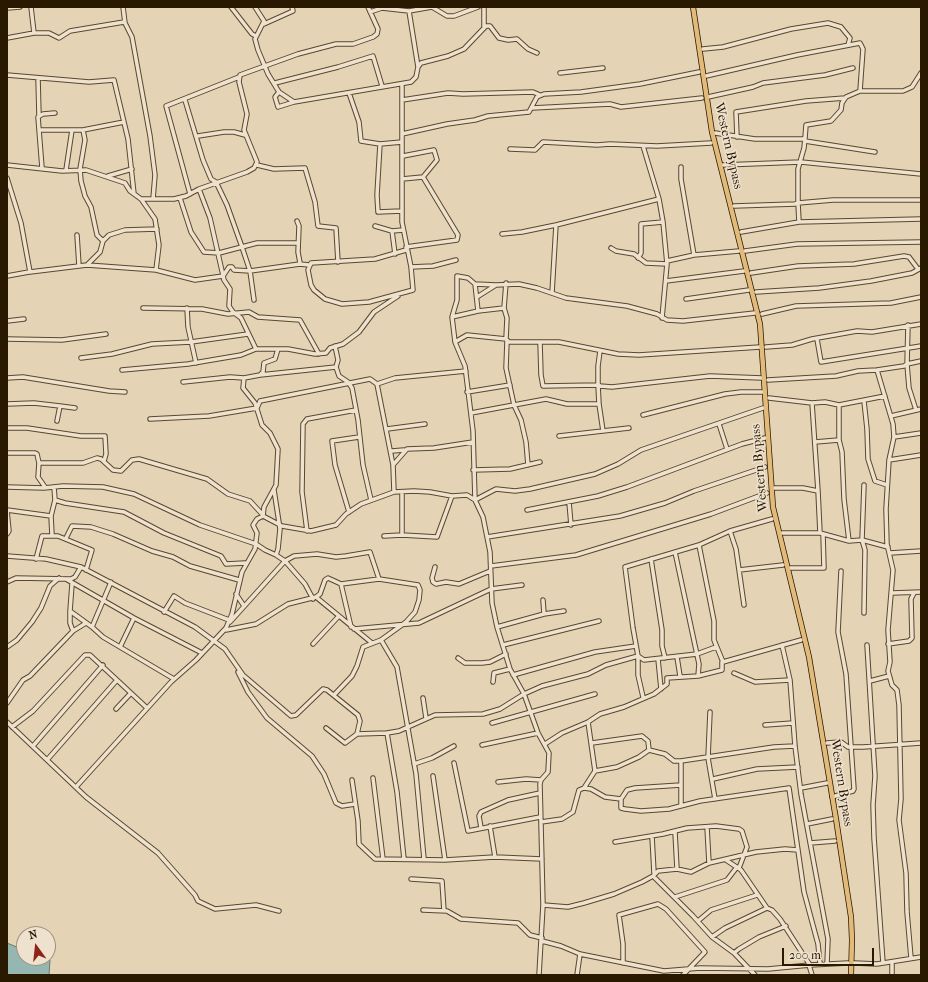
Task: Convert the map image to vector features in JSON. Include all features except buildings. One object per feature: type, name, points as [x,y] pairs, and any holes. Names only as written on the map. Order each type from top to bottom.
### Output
[{"type":"main road","name":"Western Bypass","points":[[694,7],[712,132],[760,324],[772,507],[809,657],[851,917],[851,975]]},
{"type":"street","points":[[7,8],[20,7]]},
{"type":"street","points":[[31,7],[34,33]]},
{"type":"street","points":[[123,7],[124,22],[132,37],[150,136],[155,175],[153,199]]},
{"type":"street","points":[[231,7],[252,34],[256,36]]},
{"type":"street","points":[[255,7],[264,24]]},
{"type":"street","points":[[292,7],[293,11],[264,24],[256,36],[258,50],[270,78],[275,83],[279,92],[294,102]]},
{"type":"street","points":[[190,194],[166,107],[239,77],[241,74],[264,66],[336,44],[353,44],[373,37],[378,32],[368,7]]},
{"type":"street","points":[[370,12],[382,8],[410,11],[432,7],[447,16],[454,16],[478,7]]},
{"type":"street","points":[[484,7],[484,27]]},
{"type":"street","points":[[279,92],[275,97],[278,107],[294,102],[382,86],[402,84],[414,80],[418,67],[410,11]]},
{"type":"street","points":[[7,38],[34,33],[49,33],[59,38],[70,31],[124,22]]},
{"type":"street","points":[[702,50],[724,47],[791,29],[828,23],[841,27],[850,38],[848,45]]},
{"type":"street","points":[[418,67],[426,61],[448,56],[464,48],[484,27],[490,26],[499,38],[508,40],[517,39],[528,49],[537,53]]},
{"type":"street","points":[[706,76],[860,43],[862,44],[863,67],[860,91]]},
{"type":"street","points":[[275,83],[338,67],[373,56],[382,86]]},
{"type":"street","points":[[560,73],[603,68]]},
{"type":"street","points":[[708,97],[753,87],[763,83],[818,76],[853,68]]},
{"type":"street","points":[[402,100],[448,93],[533,92],[540,95],[640,84],[699,72]]},
{"type":"street","points":[[737,137],[736,112],[806,100],[845,98],[860,91],[903,91],[912,87],[921,73]]},
{"type":"street","points":[[7,75],[89,82],[114,80],[124,122],[132,169],[134,194]]},
{"type":"street","points":[[239,77],[242,98],[247,114],[244,126],[245,135],[257,165]]},
{"type":"street","points":[[38,78],[39,130],[42,168]]},
{"type":"street","points":[[310,265],[309,278],[314,290],[333,302],[342,304],[369,302],[413,290],[411,267],[406,249],[401,211],[403,156],[402,84]]},
{"type":"street","points":[[348,93],[359,122],[361,141],[380,144],[402,142]]},
{"type":"street","points":[[402,134],[447,124],[475,120],[488,116],[529,112],[537,97],[540,95]]},
{"type":"street","points":[[532,108],[610,104],[621,107],[702,98]]},
{"type":"street","points":[[799,222],[798,169],[801,162],[806,126],[831,121],[841,110],[845,98]]},
{"type":"street","points":[[185,100],[198,136],[203,160],[211,179],[216,182],[242,247],[250,271],[254,300]]},
{"type":"street","points":[[39,116],[55,113]]},
{"type":"street","points":[[39,130],[83,130],[124,122]]},
{"type":"street","points":[[66,170],[72,130]]},
{"type":"street","points":[[83,130],[85,140],[80,169],[85,196],[90,207],[97,235],[103,241]]},
{"type":"street","points":[[198,136],[224,132],[234,132],[245,135]]},
{"type":"street","points":[[715,133],[762,139],[805,140],[875,152]]},
{"type":"street","points":[[510,149],[528,151],[535,150],[543,142],[597,146],[610,144],[643,146],[711,143]]},
{"type":"street","points":[[380,144],[377,195],[378,212],[401,211]]},
{"type":"street","points":[[643,146],[659,198],[663,222],[667,263],[662,318]]},
{"type":"street","points":[[402,179],[424,177],[437,160],[434,150],[403,156]]},
{"type":"street","points":[[723,165],[801,162],[921,174]]},
{"type":"street","points":[[7,165],[62,171],[80,169],[122,181],[141,199],[155,220],[159,245],[156,270]]},
{"type":"street","points":[[141,199],[180,198],[216,182],[247,172],[257,165],[274,169],[305,168],[315,202],[318,226],[336,228],[338,262]]},
{"type":"street","points":[[681,167],[681,179],[694,255]]},
{"type":"street","points":[[108,176],[132,169]]},
{"type":"street","points":[[7,276],[87,265],[156,270],[195,280],[223,276],[229,267],[232,266],[234,270],[250,271],[300,264],[310,265],[375,259],[395,254],[406,249],[457,240],[458,235],[424,177]]},
{"type":"street","points":[[7,178],[21,223],[29,272]]},
{"type":"street","points":[[199,189],[210,218],[224,280],[230,289],[229,306],[234,313],[241,318],[256,349]]},
{"type":"street","points":[[180,198],[191,232],[204,252],[218,253],[257,243],[297,243]]},
{"type":"street","points":[[502,234],[556,226],[659,198]]},
{"type":"street","points":[[734,206],[795,204],[798,202],[833,200],[921,200]]},
{"type":"street","points":[[741,232],[799,222],[921,219]]},
{"type":"street","points":[[297,221],[299,226],[297,243],[300,263]]},
{"type":"street","points":[[638,258],[641,253],[640,224],[663,222]]},
{"type":"street","points":[[375,226],[392,231],[403,230]]},
{"type":"street","points":[[552,293],[556,226]]},
{"type":"street","points":[[87,265],[100,252],[103,241],[109,235],[125,230],[157,229]]},
{"type":"street","points":[[392,231],[395,254]]},
{"type":"street","points":[[76,235],[79,266]]},
{"type":"street","points":[[745,250],[797,244],[921,242]]},
{"type":"street","points":[[611,248],[616,251],[634,254],[646,263],[667,263],[694,255],[739,251]]},
{"type":"street","points":[[751,273],[798,266],[854,264],[904,256],[909,256],[919,269],[912,273],[859,283],[756,292]]},
{"type":"street","points":[[411,267],[433,266],[456,260]]},
{"type":"street","points":[[666,281],[744,271]]},
{"type":"street","points":[[539,975],[543,905],[540,793],[541,780],[547,774],[549,768],[549,753],[538,733],[524,694],[510,669],[497,627],[492,603],[487,537],[483,517],[475,500],[471,413],[467,392],[466,371],[455,342],[452,317],[457,300],[457,276],[468,278],[475,284],[496,285],[506,283],[537,288],[566,298],[627,306],[657,314],[667,320],[684,321],[755,313]]},
{"type":"street","points":[[506,283],[504,308],[507,318],[506,368],[514,405],[521,420],[526,442],[528,465]]},
{"type":"street","points":[[475,284],[478,311]]},
{"type":"street","points":[[477,297],[496,285]]},
{"type":"street","points":[[686,299],[749,290]]},
{"type":"street","points":[[122,370],[196,363],[241,355],[256,349],[288,349],[319,354],[326,353],[335,346],[343,344],[359,332],[374,312],[398,295]]},
{"type":"street","points":[[762,314],[796,306],[891,303],[921,297]]},
{"type":"street","points":[[143,308],[187,308],[234,313],[249,312],[261,318],[300,320],[319,354]]},
{"type":"street","points":[[187,308],[191,342],[196,363]]},
{"type":"street","points":[[452,317],[478,311],[504,308]]},
{"type":"street","points":[[7,321],[24,319]]},
{"type":"street","points":[[766,347],[792,345],[857,331],[872,332],[921,324]]},
{"type":"street","points":[[908,326],[907,364],[909,388],[916,410]]},
{"type":"street","points":[[7,339],[62,340],[106,334]]},
{"type":"street","points":[[81,358],[112,354],[152,344],[191,342],[248,334]]},
{"type":"street","points":[[455,342],[467,335],[507,340],[559,342],[618,354],[639,355],[760,347]]},
{"type":"street","points":[[817,339],[821,362],[921,346]]},
{"type":"street","points":[[540,342],[541,375],[543,386],[612,387],[710,376],[762,378]]},
{"type":"street","points":[[335,346],[338,360],[336,367],[339,376],[348,382],[352,388],[359,437],[371,500]]},
{"type":"street","points":[[260,375],[263,372],[264,363],[275,359],[278,349]]},
{"type":"street","points":[[600,351],[598,386],[603,431]]},
{"type":"street","points":[[768,380],[836,376],[858,371],[904,366],[921,361]]},
{"type":"street","points":[[183,382],[230,376],[244,378],[336,367]]},
{"type":"street","points":[[877,370],[891,416],[894,437],[889,460],[886,509],[888,547],[893,570],[889,617],[889,676],[892,686],[896,690],[902,799],[899,820],[906,873],[907,912],[912,958]]},
{"type":"street","points":[[377,384],[395,378],[466,371]]},
{"type":"street","points":[[7,378],[23,377],[125,392]]},
{"type":"street","points":[[225,630],[229,622],[239,580],[245,564],[256,544],[256,529],[253,525],[262,515],[264,507],[274,490],[277,481],[278,449],[270,433],[262,424],[257,408],[250,395],[243,388],[244,378]]},
{"type":"street","points":[[257,408],[260,401],[370,378],[377,384],[392,451],[394,492]]},
{"type":"street","points":[[467,392],[510,385]]},
{"type":"street","points":[[109,396],[110,391]]},
{"type":"street","points":[[643,416],[725,394],[762,392]]},
{"type":"street","points":[[769,398],[812,403],[825,402],[839,405],[885,396]]},
{"type":"street","points":[[471,413],[546,400],[567,404],[599,404]]},
{"type":"street","points":[[864,401],[868,459],[875,481],[887,485]]},
{"type":"street","points":[[7,404],[34,403],[75,408]]},
{"type":"street","points":[[790,568],[824,568],[812,403]]},
{"type":"street","points":[[839,405],[839,440],[842,452],[844,499],[849,541]]},
{"type":"street","points":[[57,421],[60,406]]},
{"type":"street","points":[[150,419],[209,416],[257,408]]},
{"type":"street","points":[[475,500],[496,489],[515,491],[595,474],[618,464],[641,450],[763,408]]},
{"type":"street","points":[[891,416],[921,409]]},
{"type":"street","points":[[307,531],[302,492],[304,424],[307,419],[356,410]]},
{"type":"street","points":[[387,429],[425,424]]},
{"type":"street","points":[[719,424],[727,449]]},
{"type":"street","points":[[7,428],[32,428],[80,436],[106,435],[106,454],[104,461]]},
{"type":"street","points":[[559,436],[584,435],[629,428]]},
{"type":"street","points":[[894,437],[910,436],[921,432]]},
{"type":"street","points":[[349,512],[335,465],[332,442],[359,437]]},
{"type":"street","points":[[527,510],[598,496],[627,487],[727,449],[765,438]]},
{"type":"street","points":[[815,442],[839,440]]},
{"type":"street","points":[[392,451],[415,447],[434,448],[473,442]]},
{"type":"street","points":[[393,465],[404,450]]},
{"type":"street","points":[[7,454],[37,454],[39,463],[38,476],[45,487]]},
{"type":"street","points":[[889,460],[921,455]]},
{"type":"street","points":[[39,463],[83,463],[97,458],[104,461],[113,470],[121,470],[132,460],[139,459],[207,479],[228,494],[250,501],[262,515],[280,524],[307,531],[336,525],[349,512],[362,504],[394,492],[414,491],[452,496],[467,495],[475,500]]},
{"type":"street","points":[[473,470],[510,469],[540,462]]},
{"type":"street","points":[[487,537],[571,525],[620,516],[665,503],[694,491],[765,467]]},
{"type":"street","points":[[864,485],[862,540],[865,550],[864,613]]},
{"type":"street","points":[[52,535],[51,516],[55,500],[54,487]]},
{"type":"street","points":[[7,488],[103,487],[134,494],[200,525],[256,544],[285,561],[305,584],[314,598],[372,643]]},
{"type":"street","points":[[774,488],[802,488],[818,491]]},
{"type":"street","points":[[274,490],[280,524],[278,549],[276,555]]},
{"type":"street","points":[[402,492],[402,535]]},
{"type":"street","points":[[435,567],[432,578],[433,582],[436,584],[446,582],[459,584],[490,568],[576,555],[711,514],[767,493]]},
{"type":"street","points":[[384,536],[402,535],[437,537],[452,496]]},
{"type":"street","points":[[55,500],[65,503],[124,512],[164,533],[221,556],[226,564],[245,564]]},
{"type":"street","points":[[569,502],[571,525]]},
{"type":"street","points":[[7,534],[9,531],[7,510],[51,516]]},
{"type":"street","points":[[643,697],[638,675],[638,656],[624,568],[699,545],[730,531],[772,519]]},
{"type":"street","points":[[66,538],[72,526],[91,527],[113,534],[190,566],[239,580]]},
{"type":"street","points":[[730,531],[736,549],[744,604]]},
{"type":"street","points":[[782,533],[821,533],[849,541],[862,540],[888,547]]},
{"type":"street","points":[[36,558],[42,536],[52,535],[66,538],[92,550],[86,570]]},
{"type":"street","points":[[545,744],[562,733],[588,722],[600,714],[624,707],[643,697],[654,694],[667,684],[667,678],[698,676],[722,670],[722,662],[712,633],[714,621],[699,545]]},
{"type":"street","points":[[890,553],[921,551]]},
{"type":"street","points":[[229,622],[285,561],[294,556],[316,554],[341,557],[370,552],[379,579]]},
{"type":"street","points":[[674,552],[699,664],[698,676]]},
{"type":"street","points":[[7,556],[46,559],[81,567],[195,627],[214,640],[229,654],[248,692],[267,718],[312,756],[324,774],[336,803],[342,806],[355,804]]},
{"type":"street","points":[[651,559],[662,630],[662,646],[665,658]]},
{"type":"street","points":[[739,570],[783,565]]},
{"type":"street","points":[[7,577],[75,578],[81,567]]},
{"type":"street","points":[[832,797],[853,791],[846,674],[838,632],[841,571]]},
{"type":"street","points":[[7,582],[16,578]]},
{"type":"street","points":[[7,646],[17,640],[32,622],[41,608],[50,586],[59,578]]},
{"type":"street","points":[[76,787],[174,679],[225,630],[232,627],[256,624],[288,604],[314,598],[320,594],[325,580],[328,578],[342,584],[379,579],[418,585],[420,592],[417,608],[403,625],[381,640],[363,648],[358,666],[352,676],[334,695]]},
{"type":"street","points":[[66,579],[72,584],[134,618],[202,653]]},
{"type":"street","points":[[92,627],[111,582]]},
{"type":"street","points":[[72,584],[70,623],[73,631]]},
{"type":"street","points":[[342,584],[353,628]]},
{"type":"street","points":[[353,628],[403,625],[424,622],[491,589],[522,584]]},
{"type":"street","points":[[892,593],[921,592]]},
{"type":"street","points":[[888,644],[909,641],[912,638],[911,599],[914,593]]},
{"type":"street","points":[[236,594],[244,606]]},
{"type":"street","points":[[164,612],[174,596],[185,603],[229,622]]},
{"type":"street","points":[[543,600],[544,614]]},
{"type":"street","points":[[70,611],[103,637],[174,679]]},
{"type":"street","points":[[497,627],[544,614],[564,611]]},
{"type":"street","points":[[312,644],[338,617]]},
{"type":"street","points":[[120,647],[134,618]]},
{"type":"street","points":[[503,645],[599,621]]},
{"type":"street","points":[[7,703],[23,680],[30,676],[73,631],[86,623]]},
{"type":"street","points":[[381,640],[397,667],[414,764],[424,859]]},
{"type":"street","points":[[722,662],[801,640]]},
{"type":"street","points":[[782,645],[790,680],[795,746],[801,788],[828,939],[827,964]]},
{"type":"street","points":[[513,675],[595,652],[636,646]]},
{"type":"street","points":[[867,646],[874,747],[874,831],[883,963]]},
{"type":"street","points":[[326,728],[346,743],[357,734],[387,733],[407,728],[426,718],[444,714],[483,714],[500,709],[524,694],[542,686],[588,674],[606,665],[638,656],[644,660],[677,657],[697,654],[716,647]]},
{"type":"street","points":[[458,658],[465,663],[482,663],[506,654]]},
{"type":"street","points":[[12,727],[33,711],[85,656],[90,655],[103,665],[147,708]]},
{"type":"street","points":[[677,657],[680,676]]},
{"type":"street","points":[[658,659],[661,689]]},
{"type":"street","points":[[33,746],[103,665]]},
{"type":"street","points":[[236,668],[291,716],[296,715],[323,689],[334,695],[358,715],[360,720],[357,734]]},
{"type":"street","points":[[492,682],[494,673],[510,669]]},
{"type":"street","points":[[734,672],[755,682],[790,680]]},
{"type":"street","points":[[870,681],[889,676]]},
{"type":"street","points":[[47,760],[117,680]]},
{"type":"street","points":[[116,709],[131,693]]},
{"type":"street","points":[[492,723],[595,694]]},
{"type":"street","points":[[423,698],[426,718]]},
{"type":"street","points":[[710,712],[708,758],[716,799]]},
{"type":"street","points":[[7,722],[76,787],[158,854],[195,895],[198,901],[215,909],[256,905],[278,911]]},
{"type":"street","points":[[541,822],[562,819],[572,812],[579,790],[584,788],[595,771],[588,722]]},
{"type":"street","points":[[765,725],[793,723]]},
{"type":"street","points":[[387,733],[397,792],[404,859]]},
{"type":"street","points":[[482,745],[538,733]]},
{"type":"street","points":[[592,743],[642,736],[648,740],[649,750]]},
{"type":"street","points":[[827,743],[841,742],[850,747],[921,744]]},
{"type":"street","points":[[414,764],[432,758],[454,746]]},
{"type":"street","points":[[595,771],[617,767],[639,757],[649,750],[664,754],[674,761],[681,761],[774,747],[795,746]]},
{"type":"street","points":[[681,761],[681,806]]},
{"type":"street","points":[[454,763],[459,782],[466,829],[470,831],[540,817]]},
{"type":"street","points":[[713,779],[757,769],[798,767]]},
{"type":"street","points":[[433,776],[445,860]]},
{"type":"street","points":[[373,778],[383,859]]},
{"type":"street","points":[[498,782],[526,779],[541,780]]},
{"type":"street","points":[[352,780],[359,846],[371,857],[383,859],[445,860],[495,857],[542,859]]},
{"type":"street","points":[[801,788],[827,783]]},
{"type":"street","points":[[681,785],[635,788],[627,790],[621,799],[622,808],[634,811],[669,809],[716,799],[789,788],[804,892],[818,944],[820,964]]},
{"type":"street","points":[[584,788],[592,789],[605,797],[621,799]]},
{"type":"street","points":[[481,828],[481,812],[508,800],[540,793]]},
{"type":"street","points":[[807,824],[832,819]]},
{"type":"street","points":[[490,826],[495,857]]},
{"type":"street","points":[[706,827],[709,863]]},
{"type":"street","points":[[615,842],[675,832],[688,828],[727,827],[741,830],[747,847],[738,868],[727,880],[675,897]]},
{"type":"street","points":[[675,832],[677,869]]},
{"type":"street","points":[[652,836],[654,875],[712,937],[751,968],[755,975]]},
{"type":"street","points":[[810,843],[835,841]]},
{"type":"street","points":[[543,905],[568,907],[584,903],[614,894],[642,882],[654,875],[657,871],[677,869],[691,872],[709,863],[728,860],[744,855],[769,850],[798,850]]},
{"type":"street","points":[[728,860],[738,868],[767,908],[772,910],[786,926],[810,965],[812,975]]},
{"type":"street","points":[[411,879],[442,881],[444,911]]},
{"type":"street","points":[[698,921],[710,910],[757,895]]},
{"type":"street","points":[[623,962],[624,944],[619,915],[658,904],[666,909],[705,952],[688,968],[683,975]]},
{"type":"street","points":[[712,937],[729,926],[767,908]]},
{"type":"street","points":[[424,910],[444,911],[459,919],[518,923],[530,935],[580,954],[664,971],[688,968],[768,969],[848,963]]},
{"type":"street","points":[[734,954],[739,949],[759,937],[786,926]]},
{"type":"street","points":[[577,975],[580,954]]},
{"type":"street","points":[[854,963],[883,963],[921,957]]},
{"type":"street","points":[[892,962],[892,975]]},
{"type":"street","points":[[676,970],[677,975]]},
{"type":"water","points":[[7,943],[16,947],[16,966],[50,966],[49,975],[7,975]]}]
